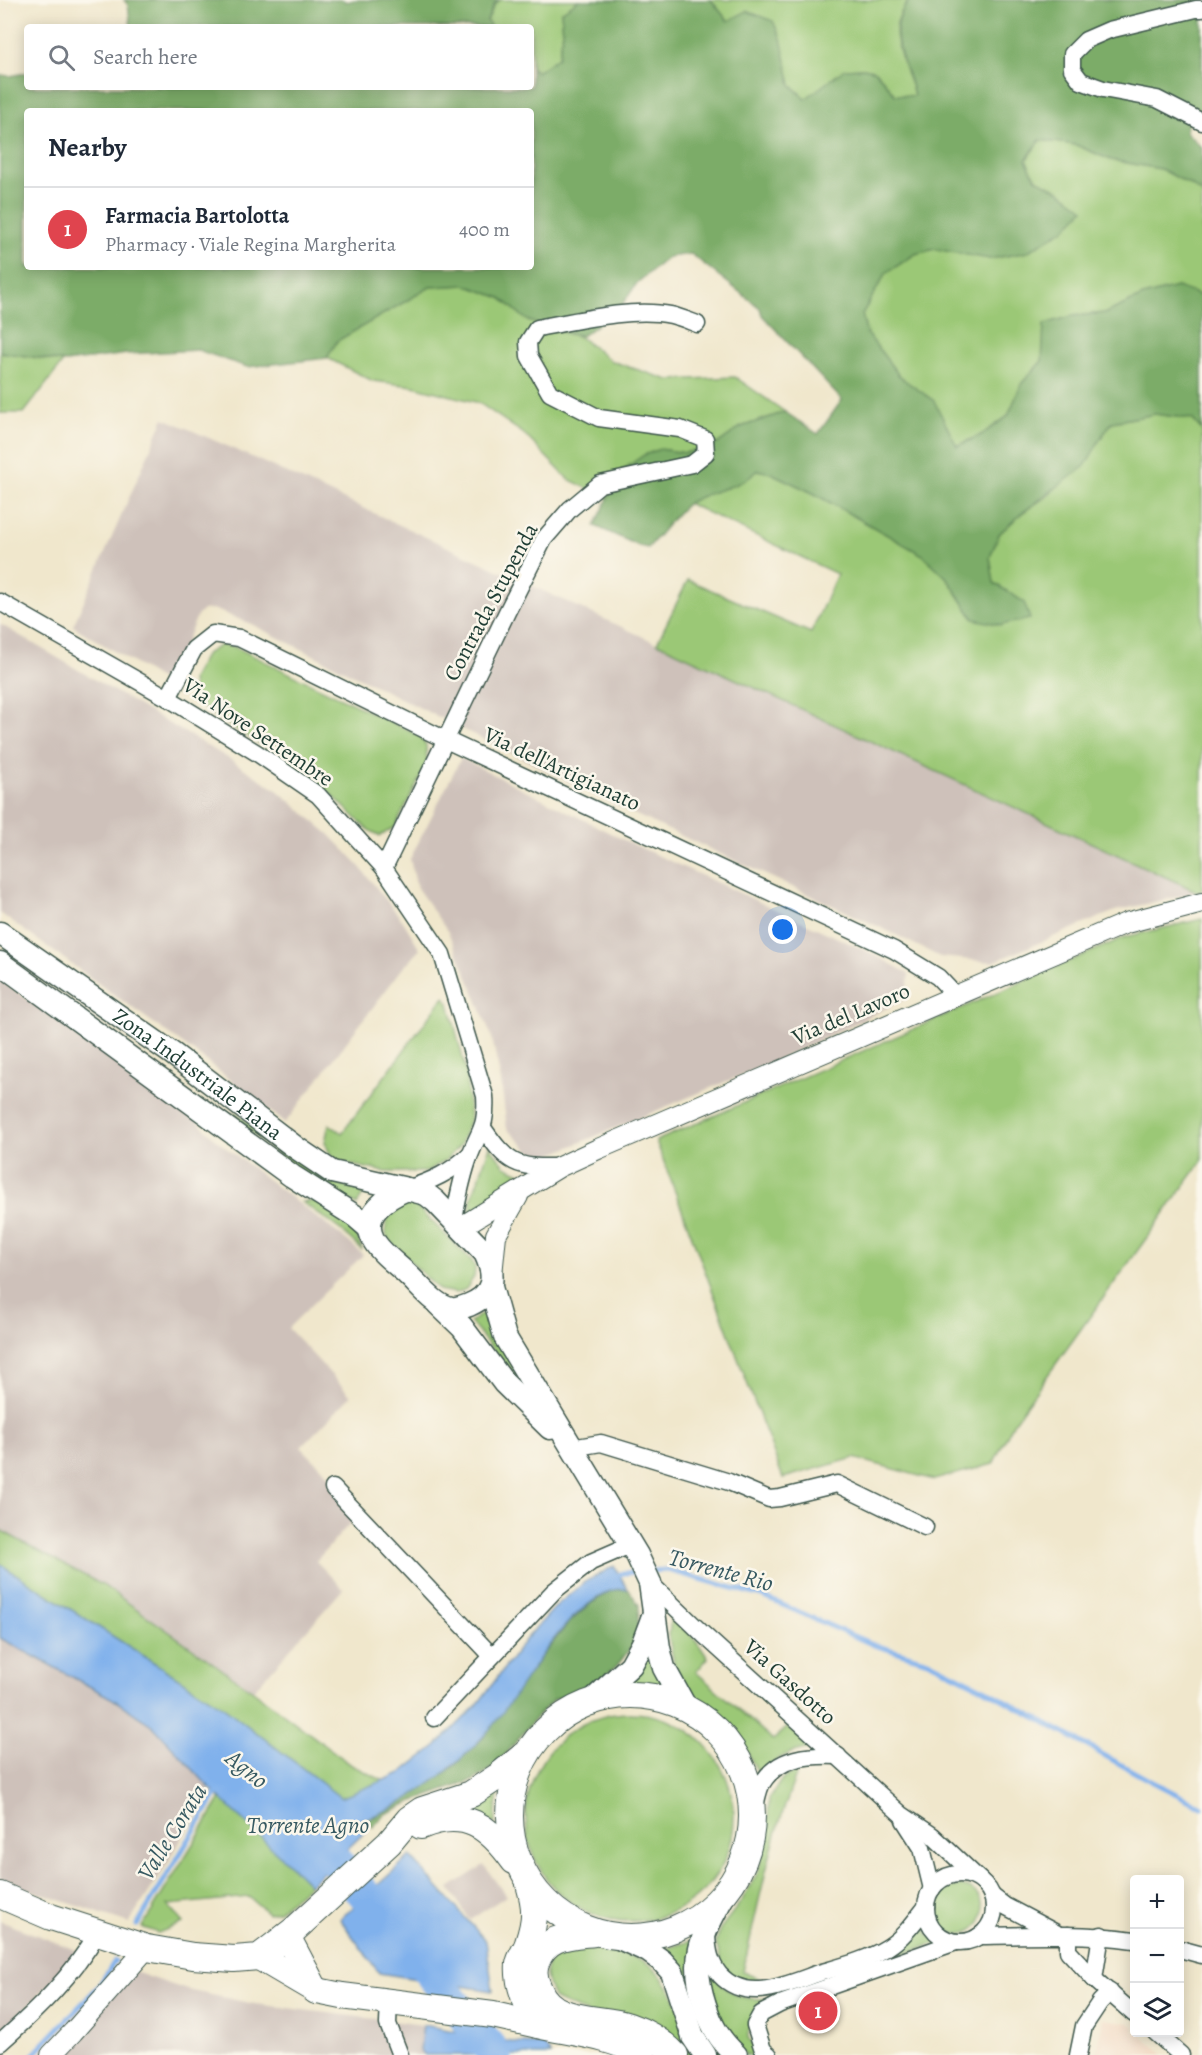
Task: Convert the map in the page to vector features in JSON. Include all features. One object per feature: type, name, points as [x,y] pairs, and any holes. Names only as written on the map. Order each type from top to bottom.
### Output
[{"type":"main road","name":"Zona Industriale Piana","points":[[0,933],[173,1054],[295,1147],[332,1172],[426,1194],[485,1252],[505,1337],[571,1448]]},
{"type":"main road","name":"Zona Industriale Piana","points":[[0,963],[292,1176],[355,1216],[369,1228]]},
{"type":"main road","points":[[408,1190],[386,1200],[377,1208],[371,1218],[369,1228],[373,1239],[381,1250],[462,1327],[504,1383],[571,1448],[650,1582],[664,1668],[686,1708]]},
{"type":"main road","points":[[438,1304],[454,1310],[477,1302],[491,1282]]},
{"type":"main road","points":[[259,1958],[291,1933],[389,1843],[408,1819],[422,1810],[471,1794],[526,1754],[544,1731],[566,1713],[592,1700],[631,1665],[643,1643],[655,1612]]},
{"type":"main road","points":[[592,1700],[624,1694],[656,1697],[686,1708],[709,1723],[728,1742],[742,1765],[750,1791],[753,1817],[749,1842],[742,1866],[707,1926],[696,1970],[700,1991],[712,2026],[722,2042],[736,2055]]},
{"type":"main road","points":[[526,1754],[511,1791],[509,1830],[535,1906],[533,1926],[520,1961],[519,1977],[522,1992],[538,2025]]},
{"type":"main road","points":[[389,1843],[436,1820],[460,1819],[483,1828],[498,1839],[542,1900],[558,1914],[575,1925],[648,1951],[662,1961],[672,1972],[693,2037],[705,2055]]},
{"type":"main road","points":[[0,1895],[51,1917],[147,1948],[193,1956],[259,1958],[316,1991],[492,2015],[606,2040],[632,2048],[642,2055]]},
{"type":"main road","points":[[675,2055],[667,2046],[647,2033],[626,2025],[572,2016],[552,2007],[541,1996],[535,1980],[535,1965],[547,1946],[561,1937],[606,1935],[647,1937],[676,1929],[702,1915],[724,1895]]},
{"type":"main road","points":[[291,1933],[316,1991]]},
{"type":"main road","points":[[492,2015],[516,2004],[522,1992]]},
{"type":"street","points":[[1202,9],[1109,30],[1086,40],[1072,54],[1072,69],[1081,81],[1103,89],[1157,99],[1202,122]]},
{"type":"street","name":"Contrada Stupenda","points":[[446,740],[544,539],[570,509],[600,484],[692,464],[706,453],[705,439],[680,429],[599,417],[550,393],[529,356],[528,342],[537,328],[633,314],[671,315],[697,324]]},
{"type":"street","name":"Via Nove Settembre","points":[[0,602],[168,698],[257,753],[318,795],[384,868],[442,954],[485,1096],[486,1111],[483,1128],[470,1153],[459,1188],[458,1223]]},
{"type":"street","name":"Via dell'Artigianato","points":[[168,698],[194,650],[213,634],[239,638],[446,740],[894,950],[938,977],[955,996]]},
{"type":"street","points":[[384,868],[446,740]]},
{"type":"street","name":"Via del Lavoro","points":[[458,1223],[500,1205],[559,1167],[955,996],[1126,923],[1202,903]]},
{"type":"street","points":[[483,1128],[507,1158],[530,1168],[559,1167]]},
{"type":"street","name":"Via Nove Settembre","points":[[408,1190],[447,1173],[470,1153]]},
{"type":"street","name":"Via del Lavoro","points":[[491,1282],[496,1235],[512,1203],[525,1187]]},
{"type":"street","points":[[571,1448],[601,1443],[729,1482],[769,1498],[780,1498],[837,1484],[925,1527]]},
{"type":"street","points":[[333,1488],[492,1656]]},
{"type":"street","points":[[434,1718],[554,1591],[591,1562],[633,1550]]},
{"type":"street","name":"Via Gasdotto","points":[[650,1582],[704,1635],[901,1814],[932,1835],[981,1881]]},
{"type":"street","points":[[753,1817],[761,1786],[772,1771],[791,1759],[816,1755],[838,1756]]},
{"type":"street","name":"Via Gasdotto","points":[[901,1814],[922,1848],[932,1889]]},
{"type":"street","points":[[707,1926],[709,1956],[715,1969],[724,1979],[736,1988],[753,1991],[776,1988],[867,1958],[890,1946],[903,1935],[926,1906],[932,1889],[940,1881],[960,1874],[971,1876],[981,1881],[992,1896],[1005,1906],[1063,1934],[1068,1951],[1094,1980],[1130,2010]]},
{"type":"street","points":[[769,2055],[763,2050],[755,2025],[761,2014],[803,1995],[855,1979],[956,1942],[972,1940],[987,1928],[992,1918],[994,1907],[992,1896]]},
{"type":"street","points":[[926,1906],[931,1926],[938,1934],[956,1942]]},
{"type":"street","points":[[0,2043],[56,1990],[88,1949],[98,1932]]},
{"type":"street","points":[[979,1936],[1063,1934],[1101,1935],[1130,1939]]},
{"type":"street","points":[[1094,1980],[1101,1935]]},
{"type":"street","points":[[51,2055],[95,2009],[147,1948]]},
{"type":"street","points":[[1184,1950],[1202,1955]]},
{"type":"street","points":[[1078,2055],[1084,2026],[1100,2002],[1110,1992]]},
{"type":"street","points":[[393,2002],[388,2024],[400,2055]]},
{"type":"street","points":[[1161,2037],[1181,2055]]},
{"type":"shaded area","points":[[164,418],[1198,892],[1115,911],[993,962],[940,957],[636,815],[251,624],[213,609],[203,610],[197,616],[168,684],[73,626]]},
{"type":"shaded area","points":[[0,624],[228,758],[277,790],[330,835],[355,861],[403,921],[420,949],[402,969],[285,1123],[201,1057],[0,913]]},
{"type":"shaded area","points":[[461,758],[624,840],[873,954],[909,974],[906,999],[768,1064],[543,1158],[531,1152],[507,1129],[501,1081],[492,1038],[448,932],[417,888],[410,859]]},
{"type":"shaded area","points":[[0,980],[192,1115],[216,1140],[363,1255],[288,1328],[351,1396],[301,1447],[363,1509],[316,1561],[343,1589],[253,1691],[104,1586],[0,1530]]},
{"type":"shaded area","points":[[0,1638],[111,1698],[153,1726],[210,1788],[168,1863],[129,1923],[0,1880]]},
{"type":"shaded area","points":[[484,1865],[506,1896],[470,1920],[449,1888]]},
{"type":"shaded area","points":[[0,1921],[81,1952],[0,2034]]},
{"type":"shaded area","points":[[117,1966],[187,1990],[255,2004],[423,2025],[420,2050],[425,2055],[40,2055],[106,1983]]},
{"type":"shaded area","points":[[1104,2019],[1129,2023],[1130,2037],[1144,2037],[1164,2055],[1096,2055]]},
{"type":"green space","points":[[124,0],[343,0],[347,2],[354,0],[500,0],[494,4],[487,21],[489,24],[131,24],[128,5]]},
{"type":"green space","points":[[500,0],[579,0],[561,12],[563,32],[558,57],[537,72],[534,70],[534,24],[489,24],[487,21],[495,4]]},
{"type":"green space","points":[[579,0],[711,0],[728,21],[747,11],[773,21],[781,38],[791,85],[805,99],[845,69],[864,68],[876,71],[895,95],[914,96],[897,37],[901,13],[909,0],[1202,0],[1202,117],[1188,119],[1186,132],[1202,148],[1202,193],[1161,169],[1111,160],[1076,145],[1040,140],[1026,160],[1036,179],[1060,191],[1084,209],[1065,229],[1027,252],[990,259],[935,249],[915,254],[886,273],[862,314],[866,332],[900,377],[934,401],[957,446],[981,435],[1008,416],[1022,383],[1042,361],[1044,324],[1072,316],[1106,313],[1143,296],[1177,287],[1202,296],[1202,430],[1192,419],[1155,414],[1112,422],[1085,466],[1022,513],[999,534],[990,557],[994,583],[1024,602],[1030,619],[1001,625],[974,619],[947,578],[923,555],[813,493],[771,473],[758,470],[743,481],[685,505],[648,548],[595,526],[621,471],[644,455],[660,449],[685,453],[717,444],[741,427],[785,412],[818,434],[842,400],[762,315],[760,308],[691,254],[668,257],[637,283],[622,305],[582,336],[547,328],[527,320],[501,298],[465,285],[430,287],[337,341],[327,358],[247,367],[198,350],[127,354],[66,362],[0,352],[0,75],[24,74],[24,90],[534,90],[534,70],[537,72],[558,57],[563,32],[561,12]]},
{"type":"green space","points":[[711,0],[909,0],[899,18],[896,31],[900,55],[915,96],[895,95],[876,71],[864,68],[846,69],[806,99],[791,85],[785,65],[728,21]]},
{"type":"green space","points":[[1040,140],[1076,145],[1111,160],[1161,169],[1202,193],[1202,296],[1177,287],[1143,296],[1106,313],[1072,316],[1042,361],[1022,383],[1008,416],[981,435],[956,446],[934,401],[900,377],[866,332],[862,314],[886,273],[915,254],[935,249],[990,259],[1027,252],[1060,191],[1036,179],[1026,160]]},
{"type":"green space","points":[[465,285],[501,298],[527,320],[580,337],[611,361],[669,380],[735,377],[785,412],[741,427],[717,444],[685,453],[660,449],[621,471],[609,499],[568,479],[524,434],[479,403],[413,386],[373,381],[327,358],[337,341],[430,287]]},
{"type":"green space","points":[[0,352],[63,362],[24,413],[0,413]]},
{"type":"green space","points":[[1155,414],[1192,419],[1202,430],[1202,891],[1198,892],[657,643],[688,580],[811,633],[837,574],[687,503],[714,490],[727,488],[758,470],[771,473],[813,493],[923,555],[947,578],[974,619],[1023,602],[994,583],[990,557],[999,534],[1022,513],[1049,495],[1101,438],[1112,422]]},
{"type":"green space","points":[[221,645],[235,647],[420,736],[426,745],[427,764],[395,827],[380,836],[367,829],[332,795],[297,767],[207,711],[194,698],[192,679],[206,654]]},
{"type":"green space","points":[[1202,919],[1202,1161],[1014,1422],[993,1464],[934,1480],[854,1458],[783,1478],[656,1141],[1125,937]]},
{"type":"green space","points":[[444,997],[449,1003],[466,1071],[470,1119],[461,1144],[446,1160],[426,1172],[386,1172],[338,1162],[330,1154],[325,1142],[329,1124],[342,1133]]},
{"type":"green space","points":[[235,1113],[324,1180],[364,1192],[357,1205],[295,1169],[232,1116]]},
{"type":"green space","points":[[490,1146],[505,1166],[522,1174],[478,1213],[470,1211],[471,1200]]},
{"type":"green space","points":[[317,1201],[355,1230],[362,1250],[342,1231],[302,1202]]},
{"type":"green space","points":[[401,1204],[414,1204],[472,1261],[475,1268],[474,1277],[466,1289],[457,1293],[439,1290],[387,1238],[388,1219]]},
{"type":"green space","points":[[488,1310],[526,1390],[470,1322]]},
{"type":"green space","points":[[0,1530],[104,1586],[253,1691],[353,1766],[384,1781],[341,1798],[222,1706],[0,1564]]},
{"type":"green space","points":[[628,1589],[639,1605],[637,1640],[616,1667],[588,1687],[554,1700],[538,1715],[497,1765],[474,1780],[411,1802],[385,1814],[373,1827],[365,1822],[452,1768],[483,1738],[566,1626],[590,1604],[612,1590]]},
{"type":"green space","points":[[671,1613],[693,1636],[708,1658],[696,1672],[773,1740],[788,1727],[813,1748],[783,1756],[759,1774],[736,1732],[688,1691],[675,1669],[669,1638]]},
{"type":"green space","points":[[653,1647],[662,1684],[632,1683]]},
{"type":"green space","points":[[620,1713],[640,1713],[660,1717],[679,1725],[704,1743],[717,1759],[726,1777],[734,1807],[730,1847],[726,1857],[717,1875],[704,1891],[688,1904],[660,1917],[640,1921],[620,1921],[600,1917],[581,1909],[564,1898],[549,1883],[530,1847],[526,1827],[526,1807],[530,1787],[538,1768],[549,1751],[564,1736],[600,1717]]},
{"type":"green space","points":[[798,1770],[773,1844],[743,1972],[759,1979],[757,1982],[747,1983],[733,1979],[723,1968],[716,1943],[720,1929],[742,1900],[758,1872],[767,1836],[769,1799],[782,1779]]},
{"type":"green space","points":[[498,1791],[495,1824],[459,1811]]},
{"type":"green space","points":[[221,1798],[310,1885],[278,1911],[268,1913],[249,1897],[168,1905],[183,1923],[158,1933],[142,1927]]},
{"type":"green space","points":[[959,1886],[976,1893],[983,1910],[976,1927],[959,1934],[942,1927],[935,1910],[942,1893]]},
{"type":"green space","points":[[925,1924],[928,1934],[942,1941],[890,1958]]},
{"type":"green space","points":[[697,1939],[723,2055],[714,2055],[661,1950]]},
{"type":"green space","points":[[563,1948],[621,1954],[642,1960],[650,1965],[659,1973],[673,1995],[699,2055],[683,2055],[553,1998],[546,1976],[547,1965]]},
{"type":"green space","points":[[706,1962],[721,1983],[734,1994],[741,1997],[776,1999],[749,2024],[748,2037],[758,2055],[745,2055],[718,2022]]},
{"type":"water","name":"Torrente Agno","points":[[0,1564],[222,1706],[341,1798],[401,1773],[437,1745],[477,1705],[526,1639],[557,1605],[585,1582],[614,1566],[628,1589],[610,1591],[589,1604],[571,1620],[555,1638],[496,1721],[455,1764],[406,1800],[355,1821],[366,1831],[310,1885],[210,1788],[153,1726],[111,1698],[0,1638]]},
{"type":"water","points":[[410,1856],[486,1941],[493,1991],[379,1973],[340,1919]]},
{"type":"water","points":[[423,2025],[517,2043],[543,2044],[551,2055],[425,2055],[420,2050]]},
{"type":"waterway","name":"Torrente Rio","points":[[650,1571],[668,1570],[762,1596],[874,1645],[928,1661],[1202,1807]]},
{"type":"waterway","name":"Torrente Rio","points":[[615,1577],[623,1573],[638,1572]]},
{"type":"waterway","name":"Valle Corata","points":[[137,1925],[220,1788]]},
{"type":"waterway","name":"Agno","points":[[305,1826],[398,1933],[496,2055]]},
{"type":"waterway","name":"Valle Corata","points":[[33,2055],[98,1987],[115,1961]]},
{"type":"place","name":"Farmacia Bartolotta","points":[[818,2011]]}]
